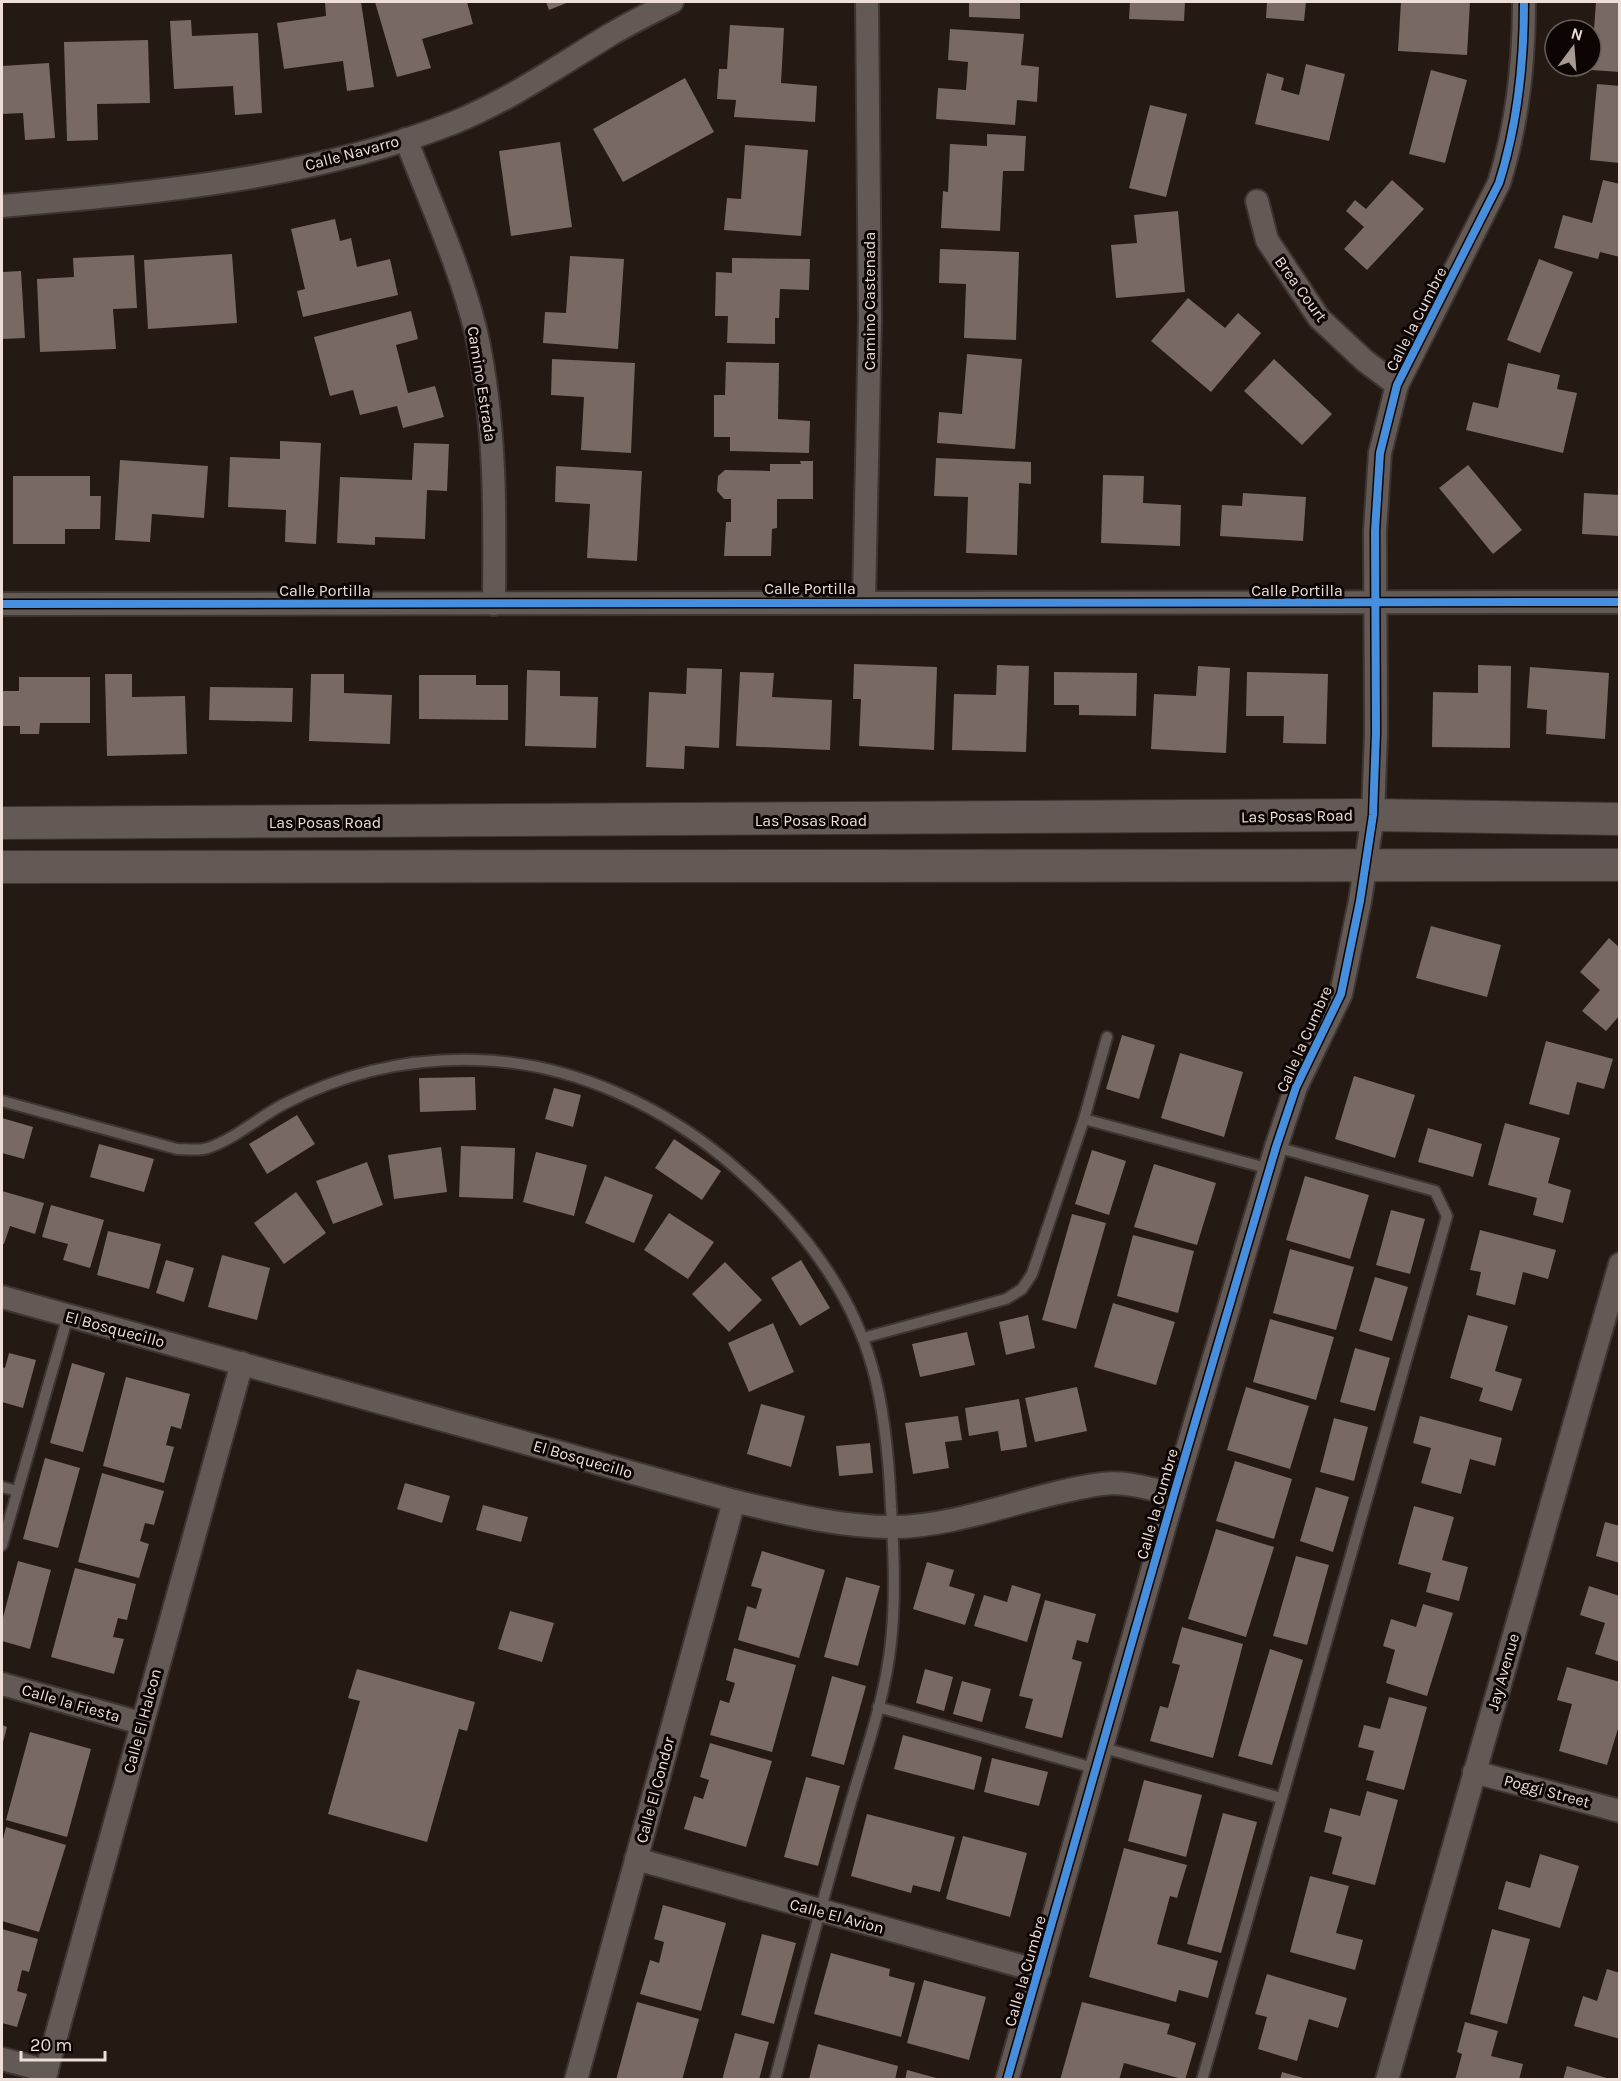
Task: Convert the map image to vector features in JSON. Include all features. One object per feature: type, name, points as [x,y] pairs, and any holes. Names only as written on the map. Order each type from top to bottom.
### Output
[{"type":"main road","name":"Las Posas Road","points":[[2,824],[1372,815],[1620,819]]},
{"type":"main road","points":[[2,867],[1620,865]]},
{"type":"street","name":"Calle Navarro","points":[[2,206],[125,196],[247,177],[406,139],[453,123],[499,101],[609,35],[672,2]]},
{"type":"street","name":"Camino Castenada","points":[[864,601],[870,319],[867,2]]},
{"type":"street","name":"Calle la Cumbre","points":[[1007,2079],[1276,1147],[1296,1088],[1341,994],[1366,865],[1372,815],[1377,604],[1375,531],[1380,453],[1397,385],[1499,183],[1510,148],[1518,106],[1524,2]]},
{"type":"street","name":"Camino Estrada","points":[[406,139],[460,279],[476,331],[492,447],[495,508],[494,604]]},
{"type":"street","name":"Brea Court","points":[[1257,201],[1267,240],[1319,318],[1365,361],[1397,385]]},
{"type":"street","name":"Calle Portilla","points":[[2,604],[864,601],[1377,604],[1620,602]]},
{"type":"street","name":"Jay Avenue","points":[[1387,2079],[1620,1264]]},
{"type":"street","name":"El Bosquecillo","points":[[2,1297],[734,1501],[827,1521],[892,1527],[949,1520],[1102,1484],[1130,1484],[1174,1494]]},
{"type":"street","name":"Calle El Halcon","points":[[46,2075],[141,1723],[242,1363]]},
{"type":"street","name":"Calle El Condor","points":[[576,2079],[734,1501]]},
{"type":"street","name":"Calle la Fiesta","points":[[2,1684],[141,1723]]},
{"type":"street","name":"Poggi Street","points":[[1474,1772],[1620,1811]]},
{"type":"street","name":"Calle El Avion","points":[[636,1859],[1039,1971]]},
{"type":"street","points":[[2,2059],[46,2075]]},
{"type":"lane","points":[[863,1338],[1006,1299],[1022,1289],[1032,1274],[1084,1119],[1107,1037]]},
{"type":"lane","points":[[2,1101],[177,1149],[207,1149],[281,1105],[326,1085],[419,1061],[477,1060],[526,1066],[591,1082],[686,1128],[776,1204],[812,1245],[863,1338],[873,1370],[886,1439],[895,1592],[891,1645],[878,1707],[819,1911],[775,2079]]},
{"type":"lane","points":[[1084,1119],[1270,1168]]},
{"type":"lane","points":[[1202,2079],[1447,1216],[1435,1191],[1276,1147]]},
{"type":"lane","points":[[2,1545],[68,1316]]},
{"type":"lane","points":[[2,1487],[17,1491]]},
{"type":"lane","points":[[878,1707],[1097,1769]]},
{"type":"lane","points":[[1104,1748],[1281,1798]]},
{"type":"building","points":[[325,2],[361,2],[374,87],[347,91],[343,61],[284,69],[277,23],[326,16]]},
{"type":"building","points":[[375,2],[467,2],[473,24],[422,39],[431,68],[397,77]]},
{"type":"building","points":[[546,2],[569,2],[549,10]]},
{"type":"building","points":[[969,2],[1020,2],[1020,19],[969,17]]},
{"type":"building","points":[[1130,2],[1185,2],[1184,21],[1129,19]]},
{"type":"building","points":[[1267,2],[1306,2],[1304,21],[1266,18]]},
{"type":"building","points":[[1401,2],[1470,2],[1467,55],[1398,51]]},
{"type":"building","points":[[1596,2],[1620,2],[1620,72],[1603,71],[1603,18],[1595,18]]},
{"type":"building","points":[[191,20],[192,36],[258,33],[262,113],[235,115],[233,86],[174,89],[170,21]]},
{"type":"building","points":[[730,25],[784,28],[781,83],[817,86],[815,122],[734,117],[736,100],[717,99],[719,69],[727,69]]},
{"type":"building","points":[[950,29],[1024,34],[1021,65],[1039,67],[1037,102],[1017,100],[1015,125],[936,119],[938,88],[966,90],[968,62],[948,60]]},
{"type":"building","points":[[148,40],[150,103],[97,104],[98,140],[67,141],[64,42]]},
{"type":"building","points":[[49,63],[55,138],[25,140],[23,113],[2,114],[2,66]]},
{"type":"building","points":[[1306,64],[1345,74],[1329,141],[1255,124],[1267,73],[1284,78],[1281,90],[1299,95]]},
{"type":"building","points":[[1431,70],[1467,80],[1445,163],[1409,154]]},
{"type":"building","points":[[685,78],[714,132],[623,182],[593,129]]},
{"type":"building","points":[[1597,84],[1620,86],[1620,163],[1590,160]]},
{"type":"building","points":[[1150,105],[1187,114],[1166,197],[1129,188]]},
{"type":"building","points":[[987,134],[1026,136],[1024,171],[1003,171],[1000,231],[941,228],[943,191],[948,192],[950,144],[987,146]]},
{"type":"building","points":[[560,142],[572,227],[511,236],[499,151]]},
{"type":"building","points":[[745,145],[808,150],[801,236],[724,230],[727,198],[741,199]]},
{"type":"building","points":[[1392,180],[1424,209],[1367,270],[1344,249],[1364,227],[1346,211],[1355,200],[1366,209]]},
{"type":"building","points":[[1603,180],[1620,184],[1620,257],[1600,252],[1598,259],[1554,248],[1563,215],[1592,223]]},
{"type":"building","points":[[1178,211],[1185,292],[1116,298],[1111,245],[1137,243],[1134,215]]},
{"type":"building","points":[[335,219],[340,241],[351,238],[357,267],[390,259],[398,295],[303,317],[297,291],[305,289],[291,229]]},
{"type":"building","points":[[940,249],[1019,252],[1016,340],[964,338],[966,284],[939,283]]},
{"type":"building","points":[[232,254],[237,323],[148,329],[144,260]]},
{"type":"building","points":[[134,255],[137,308],[113,309],[116,349],[40,352],[37,279],[74,277],[73,258]]},
{"type":"building","points":[[570,256],[624,259],[618,349],[543,343],[545,312],[566,313]]},
{"type":"building","points":[[732,258],[810,259],[809,290],[780,289],[779,318],[775,318],[775,344],[727,343],[728,316],[715,316],[716,272],[732,273]]},
{"type":"building","points":[[1539,259],[1573,272],[1540,353],[1507,340]]},
{"type":"building","points":[[21,271],[25,338],[2,339],[2,272]]},
{"type":"building","points":[[1188,298],[1225,328],[1238,313],[1261,333],[1211,392],[1151,341]]},
{"type":"building","points":[[411,311],[418,339],[396,345],[408,393],[435,386],[444,417],[403,428],[397,406],[360,415],[353,390],[330,396],[314,337]]},
{"type":"building","points":[[967,354],[1022,359],[1015,449],[937,443],[939,412],[962,414]]},
{"type":"building","points":[[552,359],[635,363],[631,453],[581,450],[584,397],[551,395]]},
{"type":"building","points":[[1274,359],[1332,414],[1302,445],[1244,391]]},
{"type":"building","points":[[726,362],[779,363],[778,419],[810,421],[809,453],[730,451],[730,437],[714,437],[714,395],[725,395]]},
{"type":"building","points":[[1508,363],[1560,375],[1557,389],[1577,393],[1563,453],[1466,430],[1473,402],[1498,408]]},
{"type":"building","points":[[280,441],[321,443],[316,544],[285,542],[286,510],[228,507],[230,457],[280,459]]},
{"type":"building","points":[[414,443],[449,444],[447,491],[427,490],[425,539],[375,537],[375,545],[337,543],[340,477],[412,480]]},
{"type":"building","points":[[936,458],[1031,462],[1031,484],[1019,483],[1017,555],[966,553],[968,497],[934,496]]},
{"type":"building","points":[[120,460],[208,466],[204,518],[152,514],[150,542],[115,540]]},
{"type":"building","points":[[800,461],[813,461],[813,499],[777,499],[777,528],[772,529],[771,556],[724,556],[726,522],[731,522],[731,499],[724,499],[717,491],[718,476],[725,470],[770,471],[770,464],[801,464]]},
{"type":"building","points":[[1468,465],[1522,530],[1493,554],[1439,488]]},
{"type":"building","points":[[556,466],[642,471],[637,561],[587,558],[590,504],[555,502]]},
{"type":"building","points":[[1103,475],[1144,476],[1143,503],[1181,505],[1180,546],[1101,543]]},
{"type":"building","points":[[13,476],[90,476],[90,496],[101,496],[100,529],[65,529],[65,544],[13,544]]},
{"type":"building","points":[[1243,493],[1306,497],[1303,541],[1220,536],[1222,505],[1242,506]]},
{"type":"building","points":[[1584,493],[1620,495],[1620,536],[1582,534]]},
{"type":"building","points":[[854,664],[937,667],[934,750],[859,746],[861,699],[853,699]]},
{"type":"building","points":[[997,665],[1029,666],[1026,752],[952,750],[954,694],[996,695]]},
{"type":"building","points":[[1478,665],[1511,666],[1510,748],[1432,747],[1433,692],[1478,693]]},
{"type":"building","points":[[1198,666],[1230,668],[1226,753],[1151,749],[1154,694],[1196,696]]},
{"type":"building","points":[[1530,667],[1609,673],[1605,739],[1546,734],[1547,710],[1527,708]]},
{"type":"building","points":[[687,668],[722,669],[719,748],[685,746],[684,769],[646,767],[649,692],[686,694]]},
{"type":"building","points":[[527,670],[560,671],[560,696],[598,697],[596,748],[525,746]]},
{"type":"building","points":[[740,672],[774,673],[772,697],[832,700],[830,750],[736,746]]},
{"type":"building","points":[[1054,672],[1137,673],[1136,716],[1079,715],[1079,705],[1054,705]]},
{"type":"building","points":[[1247,672],[1328,674],[1326,744],[1283,743],[1284,716],[1246,716]]},
{"type":"building","points":[[105,674],[132,674],[132,697],[185,696],[187,754],[107,756]]},
{"type":"building","points":[[311,674],[344,674],[344,693],[392,695],[390,744],[309,741]]},
{"type":"building","points":[[419,675],[476,675],[476,685],[508,685],[508,720],[419,719]]},
{"type":"building","points":[[19,677],[90,677],[90,723],[40,723],[39,734],[20,734],[20,726],[2,726],[2,691],[19,691]]},
{"type":"building","points":[[210,687],[293,688],[292,722],[209,720]]},
{"type":"building","points":[[1431,926],[1501,945],[1487,997],[1416,978]]},
{"type":"building","points":[[1609,938],[1620,948],[1620,1015],[1606,1031],[1582,1011],[1600,990],[1580,972]]},
{"type":"building","points":[[1122,1035],[1155,1045],[1139,1099],[1106,1089]]},
{"type":"building","points":[[1546,1041],[1613,1059],[1604,1089],[1577,1082],[1569,1115],[1529,1104]]},
{"type":"building","points":[[1180,1053],[1243,1072],[1224,1137],[1161,1118]]},
{"type":"building","points":[[1354,1076],[1415,1095],[1395,1158],[1335,1139]]},
{"type":"building","points":[[475,1077],[476,1110],[420,1112],[419,1078]]},
{"type":"building","points":[[554,1088],[581,1095],[573,1127],[545,1119]]},
{"type":"building","points":[[297,1115],[315,1144],[267,1174],[249,1144]]},
{"type":"building","points":[[2,1118],[33,1127],[24,1159],[2,1153]]},
{"type":"building","points":[[1505,1123],[1560,1138],[1548,1183],[1571,1190],[1563,1223],[1533,1215],[1537,1198],[1488,1185]]},
{"type":"building","points":[[1428,1128],[1482,1144],[1473,1177],[1418,1162]]},
{"type":"building","points":[[674,1139],[721,1171],[702,1200],[655,1168]]},
{"type":"building","points":[[99,1144],[154,1159],[144,1192],[90,1177]]},
{"type":"building","points":[[461,1146],[515,1148],[513,1199],[459,1197]]},
{"type":"building","points":[[441,1147],[447,1192],[394,1199],[388,1155]]},
{"type":"building","points":[[1092,1150],[1126,1161],[1109,1215],[1075,1204]]},
{"type":"building","points":[[536,1152],[587,1165],[574,1216],[523,1202]]},
{"type":"building","points":[[367,1162],[383,1205],[333,1224],[316,1181]]},
{"type":"building","points":[[1154,1164],[1216,1183],[1197,1245],[1134,1227]]},
{"type":"building","points":[[605,1176],[653,1195],[634,1243],[585,1223]]},
{"type":"building","points":[[1305,1176],[1369,1195],[1350,1259],[1286,1240]]},
{"type":"building","points":[[2,1191],[44,1203],[35,1234],[10,1226],[4,1244],[2,1244]]},
{"type":"building","points":[[296,1192],[326,1233],[284,1264],[254,1223]]},
{"type":"building","points":[[51,1205],[104,1220],[90,1268],[63,1260],[68,1244],[42,1237]]},
{"type":"building","points":[[1391,1210],[1425,1219],[1410,1274],[1376,1265]]},
{"type":"building","points":[[669,1213],[714,1242],[688,1279],[644,1250]]},
{"type":"building","points":[[1072,1214],[1106,1223],[1076,1329],[1042,1320]]},
{"type":"building","points":[[1480,1230],[1556,1250],[1548,1279],[1523,1272],[1515,1305],[1476,1295],[1481,1272],[1470,1270]]},
{"type":"building","points":[[108,1231],[161,1244],[149,1289],[97,1275]]},
{"type":"building","points":[[1133,1235],[1194,1251],[1178,1313],[1117,1296]]},
{"type":"building","points":[[1290,1249],[1354,1267],[1336,1330],[1273,1313]]},
{"type":"building","points":[[222,1255],[270,1268],[257,1320],[208,1307]]},
{"type":"building","points":[[166,1260],[194,1268],[184,1302],[156,1293]]},
{"type":"building","points":[[801,1260],[830,1308],[800,1326],[771,1278]]},
{"type":"building","points":[[725,1262],[762,1300],[729,1332],[692,1294]]},
{"type":"building","points":[[1375,1277],[1408,1287],[1392,1341],[1359,1331]]},
{"type":"building","points":[[1113,1303],[1175,1322],[1156,1385],[1094,1367]]},
{"type":"building","points":[[1028,1315],[1035,1348],[1006,1355],[999,1322]]},
{"type":"building","points":[[1468,1315],[1508,1326],[1495,1371],[1522,1379],[1512,1411],[1479,1401],[1483,1388],[1450,1378]]},
{"type":"building","points":[[1270,1319],[1334,1337],[1316,1400],[1253,1382]]},
{"type":"building","points":[[773,1323],[794,1372],[749,1392],[728,1343]]},
{"type":"building","points":[[967,1332],[975,1365],[920,1377],[912,1344]]},
{"type":"building","points":[[1355,1348],[1390,1358],[1375,1411],[1340,1402]]},
{"type":"building","points":[[9,1353],[36,1360],[23,1408],[2,1402],[2,1367],[5,1368]]},
{"type":"building","points":[[72,1363],[105,1373],[83,1452],[50,1443]]},
{"type":"building","points":[[126,1377],[190,1394],[181,1429],[171,1426],[166,1445],[174,1447],[164,1483],[103,1466]]},
{"type":"building","points":[[1077,1387],[1087,1431],[1035,1442],[1025,1398]]},
{"type":"building","points":[[1246,1387],[1309,1406],[1290,1469],[1227,1450]]},
{"type":"building","points":[[1019,1399],[1027,1447],[1001,1451],[998,1431],[969,1436],[965,1408]]},
{"type":"building","points":[[761,1404],[805,1416],[791,1467],[747,1454]]},
{"type":"building","points":[[958,1416],[962,1440],[945,1442],[949,1468],[913,1474],[905,1423]]},
{"type":"building","points":[[1420,1416],[1502,1438],[1495,1466],[1470,1459],[1461,1494],[1421,1483],[1431,1448],[1413,1443]]},
{"type":"building","points":[[1334,1418],[1368,1427],[1354,1481],[1320,1472]]},
{"type":"building","points":[[870,1443],[873,1473],[839,1476],[836,1446]]},
{"type":"building","points":[[45,1458],[80,1468],[58,1548],[23,1539]]},
{"type":"building","points":[[1235,1461],[1292,1479],[1274,1539],[1216,1521]]},
{"type":"building","points":[[102,1473],[164,1491],[154,1525],[145,1523],[140,1541],[149,1544],[139,1578],[78,1562]]},
{"type":"building","points":[[405,1483],[450,1496],[442,1523],[397,1509]]},
{"type":"building","points":[[1316,1487],[1349,1497],[1333,1552],[1300,1541]]},
{"type":"building","points":[[483,1505],[528,1517],[521,1542],[476,1530]]},
{"type":"building","points":[[1414,1506],[1454,1517],[1442,1560],[1468,1567],[1459,1601],[1426,1592],[1431,1573],[1398,1564]]},
{"type":"building","points":[[1605,1522],[1620,1526],[1620,1563],[1596,1556]]},
{"type":"building","points":[[1216,1529],[1274,1547],[1246,1637],[1188,1619]]},
{"type":"building","points":[[762,1551],[825,1570],[799,1658],[738,1640],[747,1606],[756,1609],[762,1589],[751,1586]]},
{"type":"building","points":[[1296,1556],[1329,1565],[1307,1645],[1273,1636]]},
{"type":"building","points":[[18,1561],[51,1570],[30,1649],[2,1641],[2,1621]]},
{"type":"building","points":[[927,1562],[954,1570],[949,1586],[975,1594],[965,1625],[913,1609]]},
{"type":"building","points":[[75,1568],[136,1584],[127,1620],[118,1618],[113,1637],[124,1639],[114,1674],[51,1657]]},
{"type":"building","points":[[846,1577],[880,1586],[858,1666],[824,1657]]},
{"type":"building","points":[[1012,1585],[1041,1594],[1027,1642],[974,1626],[984,1595],[1007,1602]]},
{"type":"building","points":[[1589,1586],[1620,1596],[1620,1662],[1595,1654],[1605,1623],[1580,1615]]},
{"type":"building","points":[[1045,1600],[1096,1614],[1088,1643],[1077,1640],[1072,1659],[1082,1662],[1062,1738],[1025,1728],[1033,1699],[1019,1696]]},
{"type":"building","points":[[1423,1604],[1453,1613],[1427,1696],[1386,1683],[1395,1650],[1383,1646],[1391,1619],[1416,1627]]},
{"type":"building","points":[[510,1611],[554,1623],[542,1662],[498,1649]]},
{"type":"building","points":[[1182,1627],[1243,1644],[1213,1758],[1150,1741],[1160,1706],[1168,1708],[1180,1665],[1172,1663]]},
{"type":"building","points":[[734,1648],[796,1665],[772,1752],[710,1735],[720,1700],[729,1703],[735,1683],[726,1680]]},
{"type":"building","points":[[1270,1649],[1303,1660],[1272,1765],[1238,1756]]},
{"type":"building","points":[[1567,1667],[1620,1682],[1620,1722],[1607,1765],[1559,1751],[1572,1704],[1557,1700]]},
{"type":"building","points":[[357,1669],[475,1702],[467,1731],[459,1729],[427,1842],[328,1814],[360,1701],[348,1698]]},
{"type":"building","points":[[925,1669],[953,1677],[944,1711],[916,1703]]},
{"type":"building","points":[[832,1676],[866,1686],[844,1765],[811,1756]]},
{"type":"building","points":[[962,1681],[991,1689],[982,1722],[953,1714]]},
{"type":"building","points":[[1389,1697],[1427,1707],[1404,1790],[1366,1780],[1374,1751],[1358,1747],[1364,1725],[1380,1729]]},
{"type":"building","points":[[2,1725],[7,1727],[2,1746]]},
{"type":"building","points":[[30,1732],[91,1749],[67,1837],[6,1820]]},
{"type":"building","points":[[903,1735],[982,1757],[974,1790],[894,1769]]},
{"type":"building","points":[[710,1743],[772,1761],[746,1847],[684,1829],[694,1796],[703,1799],[709,1780],[700,1777]]},
{"type":"building","points":[[992,1758],[1048,1772],[1039,1806],[984,1792]]},
{"type":"building","points":[[806,1777],[840,1786],[818,1866],[784,1857]]},
{"type":"building","points":[[1144,1780],[1202,1795],[1186,1857],[1128,1841]]},
{"type":"building","points":[[1367,1791],[1398,1800],[1375,1885],[1332,1874],[1342,1837],[1324,1832],[1330,1808],[1360,1816]]},
{"type":"building","points":[[1223,1813],[1257,1822],[1221,1953],[1187,1944]]},
{"type":"building","points":[[867,1814],[955,1837],[940,1892],[913,1885],[911,1893],[851,1876]]},
{"type":"building","points":[[6,1827],[66,1845],[39,1932],[2,1921],[2,1843]]},
{"type":"building","points":[[963,1836],[1027,1853],[1010,1917],[946,1899]]},
{"type":"building","points":[[1124,1848],[1187,1865],[1177,1898],[1170,1896],[1157,1944],[1218,1961],[1208,1998],[1179,1990],[1176,2002],[1089,1977]]},
{"type":"building","points":[[1540,1854],[1579,1866],[1560,1928],[1498,1909],[1506,1881],[1530,1888]]},
{"type":"building","points":[[1310,1876],[1349,1886],[1336,1933],[1363,1940],[1355,1970],[1290,1952]]},
{"type":"building","points":[[663,1905],[726,1923],[701,2011],[640,1994],[650,1960],[659,1963],[664,1942],[654,1939]]},
{"type":"building","points":[[2,1929],[38,1939],[29,1972],[22,1970],[17,1991],[27,1994],[17,2027],[2,2023]]},
{"type":"building","points":[[1492,1929],[1530,1939],[1507,2024],[1470,2014]]},
{"type":"building","points":[[762,1934],[796,1943],[774,2024],[741,2015]]},
{"type":"building","points":[[831,1953],[890,1969],[889,1976],[915,1983],[901,2037],[814,2014]]},
{"type":"building","points":[[1607,1969],[1620,1973],[1620,2039],[1574,2026],[1583,1996],[1597,2001]]},
{"type":"building","points":[[1267,1974],[1347,1998],[1338,2028],[1309,2019],[1297,2061],[1258,2049],[1267,2017],[1255,2014]]},
{"type":"building","points":[[924,1980],[986,1997],[969,2060],[907,2043]]},
{"type":"building","points":[[637,2002],[699,2019],[682,2080],[616,2080]]},
{"type":"building","points":[[1082,2002],[1170,2024],[1167,2034],[1196,2043],[1185,2080],[1124,2063],[1119,2080],[1060,2080]]},
{"type":"building","points":[[1465,2022],[1498,2031],[1491,2056],[1523,2064],[1519,2080],[1455,2080],[1462,2054],[1457,2052]]},
{"type":"building","points":[[735,2033],[769,2042],[759,2080],[722,2080]]},
{"type":"building","points":[[818,2044],[898,2066],[895,2080],[809,2079]]},
{"type":"building","points":[[1567,2066],[1610,2079],[1610,2080],[1563,2080]]},
{"type":"building","points":[[907,2070],[940,2079],[940,2080],[905,2080]]},
{"type":"building","points":[[1282,2072],[1307,2079],[1307,2080],[1280,2080]]},
{"type":"cycle path","points":[[1007,2080],[1174,1494],[1276,1147],[1296,1087],[1341,994],[1360,901],[1373,815],[1376,733],[1375,531],[1380,453],[1397,385],[1499,183],[1506,161],[1519,93],[1524,2]]},
{"type":"cycle path","points":[[2,604],[1620,602]]}]
